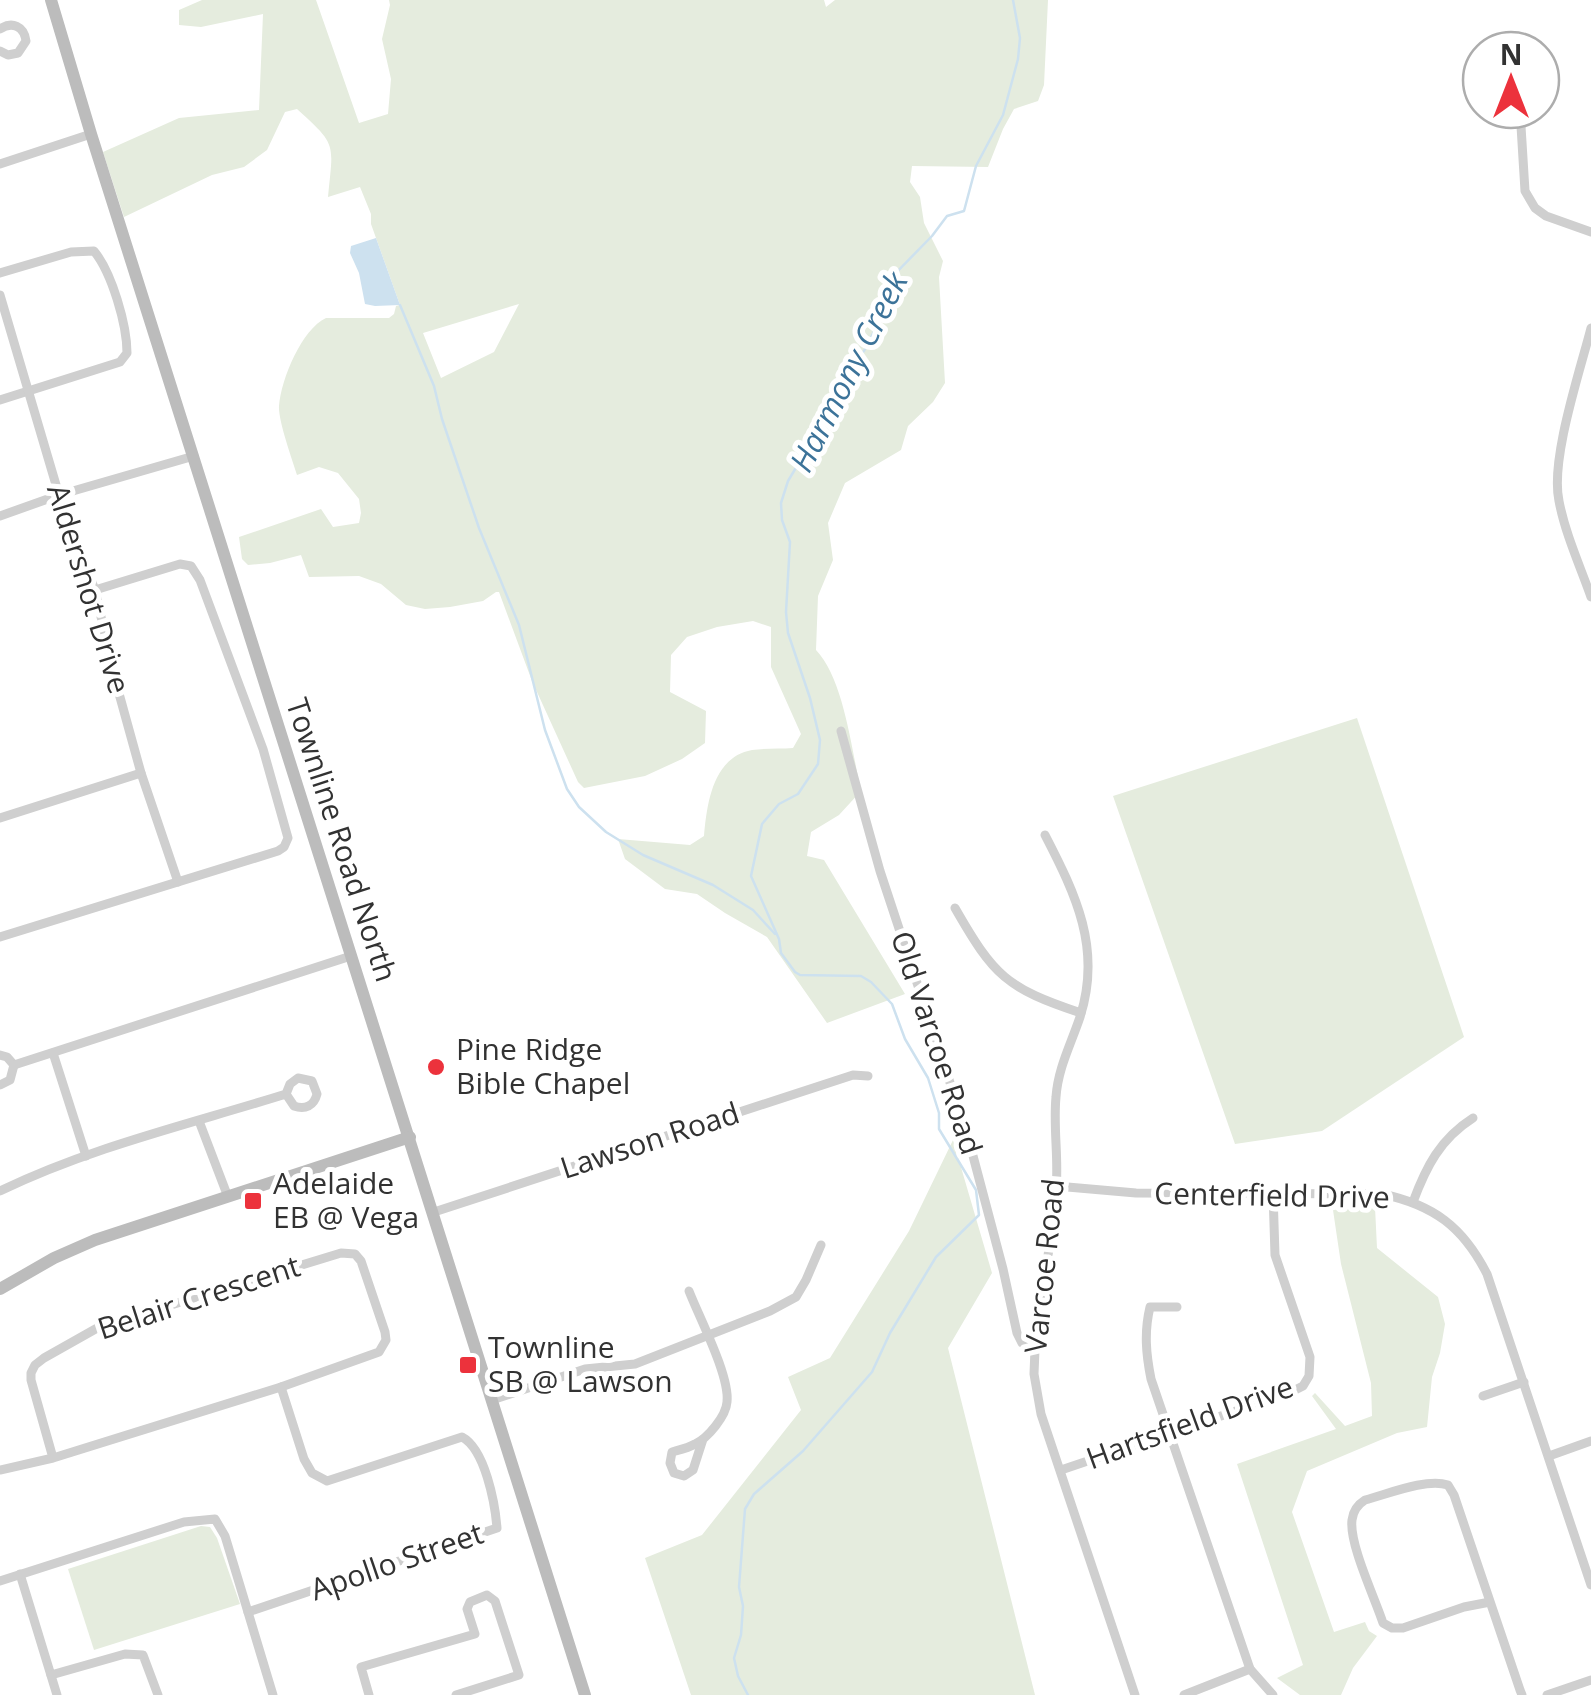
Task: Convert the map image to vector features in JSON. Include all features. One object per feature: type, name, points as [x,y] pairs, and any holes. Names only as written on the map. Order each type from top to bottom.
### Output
[{"type":"main road","name":"Townline Road North","points":[[51,0],[586,1695]]},
{"type":"main road","points":[[0,1289],[96,1240],[410,1137]]},
{"type":"street","points":[[0,29],[16,25],[26,41],[18,53],[8,55],[0,51]]},
{"type":"street","points":[[1522,130],[1526,190],[1535,208],[1546,216],[1591,232]]},
{"type":"street","points":[[0,164],[91,134]]},
{"type":"street","points":[[0,274],[71,252],[94,251],[104,263],[114,289],[128,353],[120,362],[0,400]]},
{"type":"street","name":"Aldershot Drive","points":[[0,296],[60,495],[95,590],[115,679],[178,882]]},
{"type":"street","points":[[1591,328],[1556,480],[1558,502],[1591,596]]},
{"type":"street","points":[[0,516],[194,456]]},
{"type":"street","points":[[0,937],[278,851],[287,843],[288,830],[264,749],[200,580],[191,566],[180,564],[95,590]]},
{"type":"street","name":"Old Varcoe Road","points":[[841,731],[880,871],[968,1137],[1017,1333],[1022,1343],[1035,1349]]},
{"type":"street","points":[[0,818],[142,773]]},
{"type":"street","name":"Varcoe Road","points":[[1044,836],[1068,880],[1086,934],[1088,977],[1081,1013],[1057,1083],[1056,1186],[1034,1374],[1042,1414],[1135,1695]]},
{"type":"street","points":[[956,908],[977,946],[1008,980],[1028,994],[1081,1013]]},
{"type":"street","points":[[14,1065],[351,956]]},
{"type":"street","points":[[53,1052],[86,1156]]},
{"type":"street","points":[[0,1055],[14,1065]]},
{"type":"street","points":[[0,1085],[10,1080],[14,1065]]},
{"type":"street","name":"Lawson Road","points":[[434,1212],[853,1076],[868,1076]]},
{"type":"street","points":[[0,1191],[86,1156],[286,1094]]},
{"type":"street","points":[[1413,1202],[1439,1147],[1473,1118]]},
{"type":"street","points":[[199,1121],[228,1197]]},
{"type":"street","name":"Centerfield Drive","points":[[1056,1186],[1136,1193],[1368,1193],[1413,1202],[1456,1228],[1487,1274],[1591,1585]]},
{"type":"street","name":"Hartsfield Drive","points":[[1061,1470],[1303,1386],[1309,1376],[1310,1357],[1275,1254],[1273,1193]]},
{"type":"street","points":[[492,1400],[585,1368],[635,1364],[770,1312],[796,1297],[821,1245]]},
{"type":"street","name":"Belair Crescent","points":[[53,1458],[31,1380],[35,1365],[60,1348],[121,1319],[348,1252],[356,1254],[385,1332],[383,1348],[374,1355],[282,1387]]},
{"type":"street","points":[[689,1290],[723,1376],[728,1401],[724,1414],[703,1439]]},
{"type":"street","points":[[1177,1306],[1150,1308],[1146,1353],[1151,1379],[1250,1669],[1273,1695]]},
{"type":"street","points":[[1484,1396],[1524,1382]]},
{"type":"street","points":[[0,1470],[53,1458],[282,1387]]},
{"type":"street","name":"Apollo Street","points":[[248,1612],[497,1528],[490,1490],[472,1442],[462,1437],[327,1480],[312,1473],[304,1459],[282,1387]]},
{"type":"street","points":[[1549,1456],[1591,1441]]},
{"type":"street","points":[[1490,1602],[1403,1628],[1392,1628],[1383,1622],[1353,1536],[1352,1518],[1358,1505],[1426,1484],[1448,1485],[1454,1495],[1522,1695]]},
{"type":"street","points":[[0,1580],[184,1522],[214,1519],[225,1536],[273,1695]]},
{"type":"street","points":[[20,1574],[57,1695]]},
{"type":"street","points":[[369,1695],[361,1667],[474,1634],[467,1609],[470,1602],[486,1595],[495,1601],[519,1675],[456,1695]]},
{"type":"street","points":[[51,1674],[124,1654],[143,1655],[158,1695]]},
{"type":"street","points":[[1184,1695],[1250,1669]]},
{"type":"street","points":[[1547,1695],[1591,1680]]},
{"type":"shaded area","points":[[202,0],[316,0],[359,123],[388,114],[391,79],[382,39],[389,0],[824,0],[826,7],[835,0],[1048,0],[1044,85],[1038,101],[1014,109],[988,167],[912,166],[910,182],[920,197],[924,223],[943,261],[939,277],[945,383],[933,402],[908,426],[901,450],[845,483],[828,523],[833,560],[818,596],[816,650],[840,697],[861,791],[839,815],[811,832],[807,856],[824,860],[905,994],[827,1023],[767,937],[697,894],[665,889],[625,859],[618,839],[690,845],[704,836],[714,783],[728,762],[739,754],[793,748],[801,734],[771,667],[771,627],[753,621],[687,637],[671,655],[670,692],[706,711],[705,743],[645,776],[584,788],[532,681],[499,592],[483,601],[425,609],[406,605],[381,584],[359,576],[309,577],[301,555],[248,565],[242,559],[239,537],[321,509],[333,527],[359,523],[359,499],[338,473],[319,467],[297,475],[281,420],[281,395],[294,356],[317,324],[326,318],[389,318],[400,305],[360,187],[328,197],[330,147],[297,109],[285,112],[267,150],[244,167],[212,175],[124,217],[103,152],[179,118],[259,110],[263,14],[201,27],[179,25],[179,10]],"holes":[[[519,304],[494,352],[441,378],[423,333]]]},
{"type":"shaded area","points":[[1357,718],[1464,1037],[1322,1131],[1235,1144],[1113,796]]},
{"type":"shaded area","points":[[953,1140],[992,1273],[948,1348],[1035,1695],[691,1695],[645,1558],[702,1535],[801,1410],[788,1377],[830,1358],[909,1231]]},
{"type":"shaded area","points":[[1375,1207],[1377,1248],[1438,1297],[1445,1324],[1432,1377],[1427,1427],[1397,1433],[1307,1471],[1292,1512],[1334,1632],[1365,1622],[1377,1636],[1353,1668],[1341,1695],[1300,1695],[1277,1678],[1303,1665],[1237,1464],[1336,1429],[1312,1396],[1315,1393],[1345,1426],[1372,1416],[1371,1383],[1341,1264],[1333,1210]]},
{"type":"shaded area","points":[[201,1526],[210,1527],[217,1538],[240,1604],[94,1650],[68,1569]]},
{"type":"water","points":[[376,238],[400,305],[365,304],[351,246]]},
{"type":"waterway","name":"Harmony Creek","points":[[748,1695],[734,1658],[741,1635],[743,1606],[739,1587],[745,1509],[754,1494],[803,1451],[872,1372],[890,1333],[936,1257],[979,1215],[976,1190],[939,1129],[939,1113],[928,1078],[905,1039],[892,1004],[861,976],[795,972],[781,953],[779,939],[751,876],[762,824],[779,804],[798,794],[818,764],[820,740],[788,633],[790,542],[781,503],[788,481],[830,417],[849,368],[864,351],[884,312],[888,281],[947,216],[964,211],[976,166],[1003,115],[1018,59],[1020,38],[1013,0]]},
{"type":"waterway","points":[[400,305],[434,386],[479,528],[519,625],[545,730],[567,789],[579,807],[606,832],[643,855],[713,885],[753,910],[775,934]]},
{"type":"place","name":"Pine Ridge Bible Chapel","points":[[436,1067]]},
{"type":"place","name":"Adelaide EB @ Vega","points":[[253,1201]]},
{"type":"place","name":"Townline SB @ Lawson","points":[[468,1365]]}]
